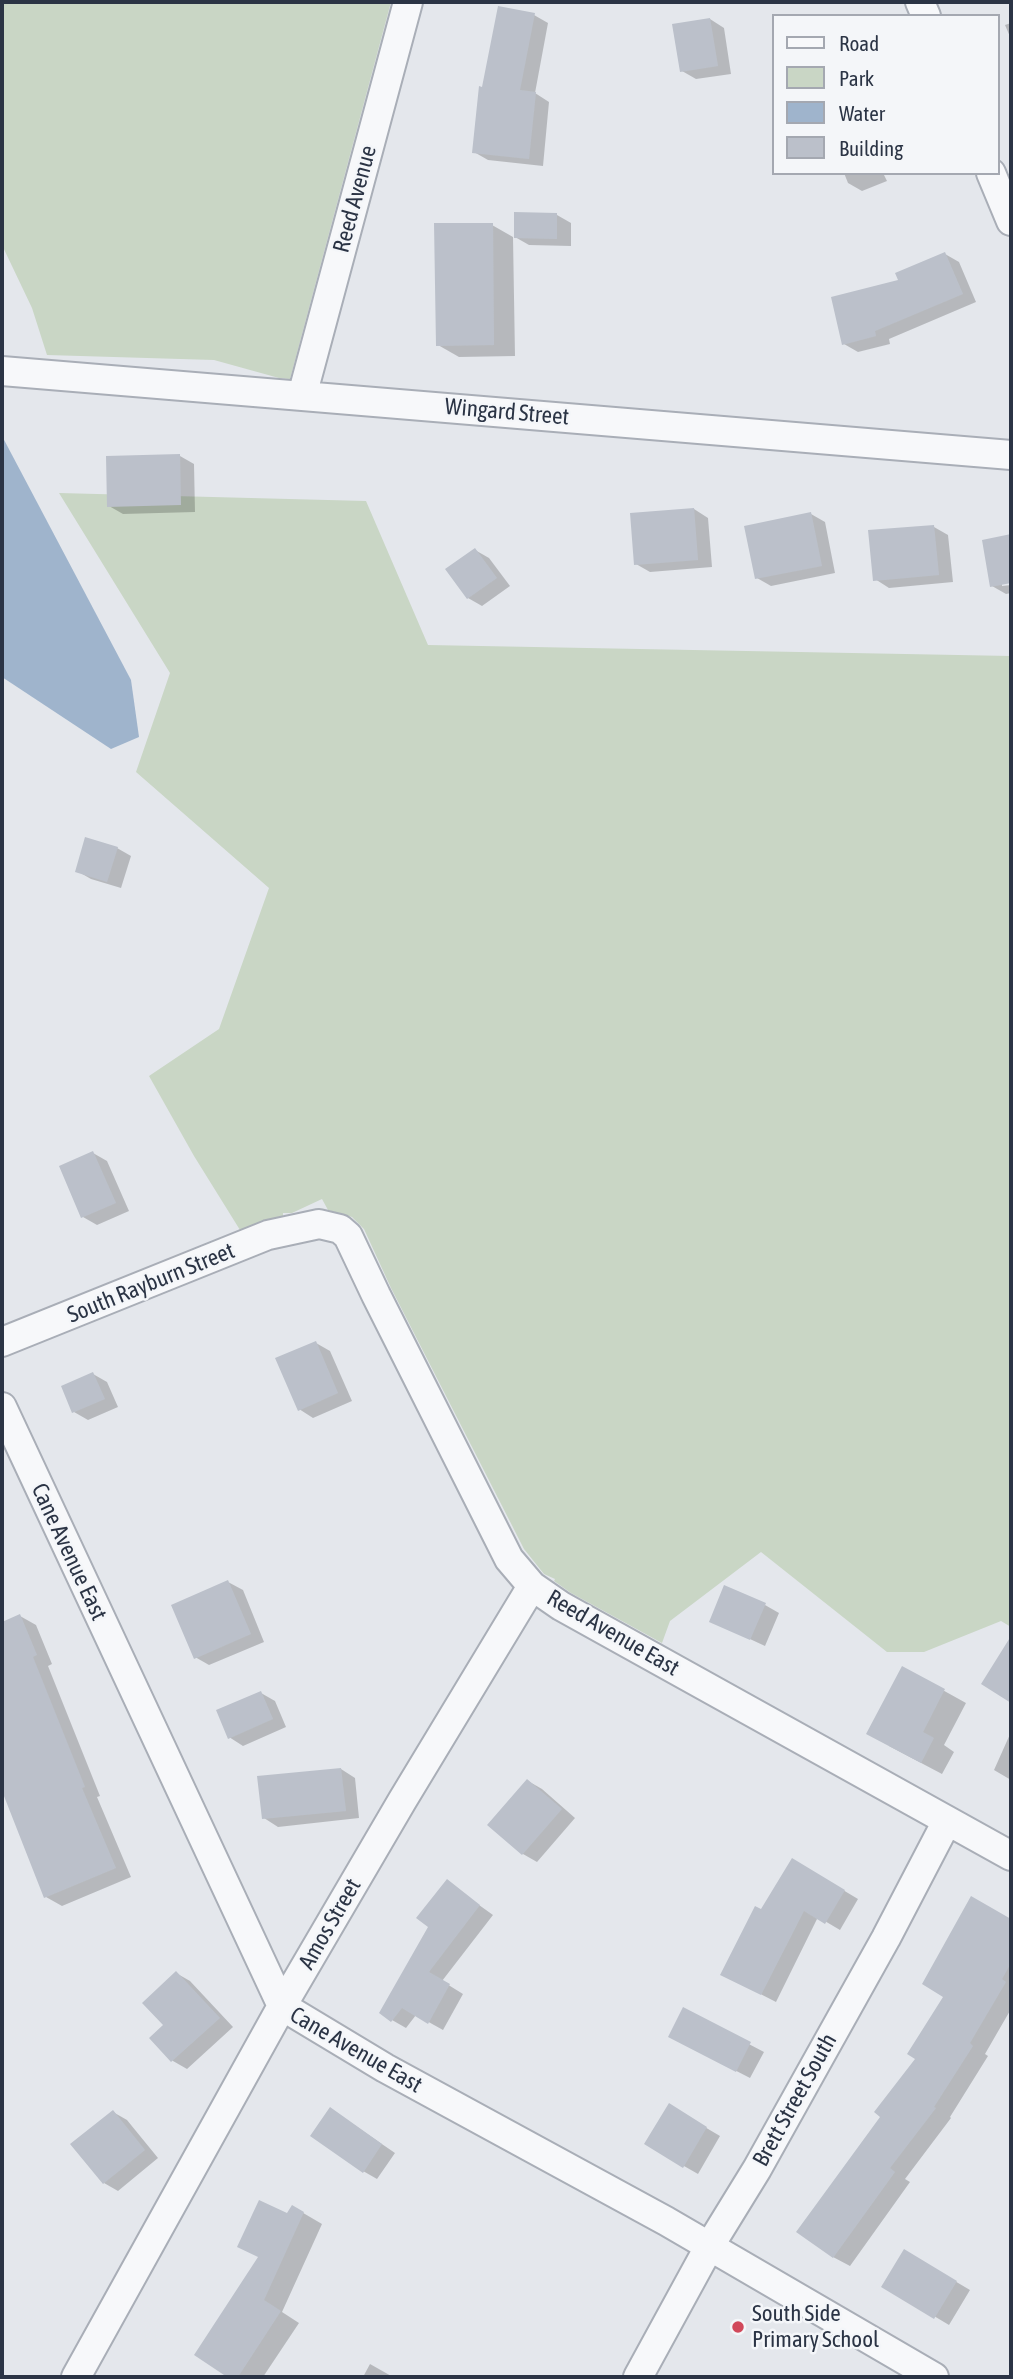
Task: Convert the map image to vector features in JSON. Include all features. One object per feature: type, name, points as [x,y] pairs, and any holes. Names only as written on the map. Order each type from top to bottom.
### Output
[{"type":"street","name":"Reed Avenue","points":[[302,396],[408,2]]},
{"type":"street","points":[[992,175],[1011,222]]},
{"type":"street","name":"Wingard Street","points":[[2,371],[1011,455]]},
{"type":"street","name":"Reed Avenue East","points":[[301,1226],[319,1224],[340,1229],[348,1236],[509,1559],[533,1587],[573,1613],[1011,1856]]},
{"type":"street","name":"South Rayburn Street","points":[[2,1342],[268,1235],[301,1226]]},
{"type":"street","name":"Cane Avenue East","points":[[2,1407],[282,2006],[385,2068],[709,2247],[934,2377]]},
{"type":"street","name":"Amos Street","points":[[76,2377],[282,2006],[402,1801],[533,1587]]},
{"type":"street","name":"Brett Street South","points":[[638,2377],[709,2247],[757,2169],[886,1938],[947,1821]]},
{"type":"green space","points":[[2,2],[391,2],[290,379],[214,360],[47,355],[32,308],[2,245]]},
{"type":"green space","points":[[59,493],[366,501],[428,645],[1011,656],[1011,1627],[1001,1621],[924,1652],[887,1652],[761,1552],[670,1621],[662,1643],[571,1593],[554,1581],[555,1579],[544,1574],[524,1549],[391,1288],[364,1229],[352,1217],[328,1210],[322,1199],[292,1213],[283,1213],[283,1216],[240,1230],[149,1076],[219,1029],[269,888],[136,772],[170,673]]},
{"type":"water","points":[[2,436],[131,680],[139,737],[111,749],[2,677]]},
{"type":"building","points":[[498,6],[535,13],[520,90],[536,92],[529,159],[472,153],[479,86],[482,87]]},
{"type":"building","points":[[710,18],[718,66],[680,72],[672,24]]},
{"type":"building","points":[[514,212],[557,213],[557,239],[514,238]]},
{"type":"building","points":[[434,223],[493,223],[494,345],[436,346]]},
{"type":"building","points":[[945,252],[963,294],[875,331],[876,336],[842,345],[831,297],[898,280],[895,273]]},
{"type":"building","points":[[180,454],[181,505],[107,507],[106,456]]},
{"type":"building","points":[[694,508],[698,560],[634,565],[630,513]]},
{"type":"building","points":[[811,512],[822,566],[755,579],[744,526]]},
{"type":"building","points":[[934,525],[939,575],[873,581],[868,530]]},
{"type":"building","points":[[1011,534],[1011,583],[990,587],[982,540]]},
{"type":"building","points":[[475,548],[497,578],[467,599],[445,569]]},
{"type":"building","points":[[85,837],[118,847],[107,882],[75,872]]},
{"type":"building","points":[[93,1151],[116,1203],[81,1218],[59,1166]]},
{"type":"building","points":[[316,1341],[338,1393],[298,1411],[275,1358]]},
{"type":"building","points":[[93,1372],[105,1399],[72,1413],[61,1386]]},
{"type":"building","points":[[228,1580],[251,1634],[194,1659],[171,1605]]},
{"type":"building","points":[[724,1585],[766,1603],[750,1640],[709,1622]]},
{"type":"building","points":[[20,1614],[37,1655],[33,1657],[85,1787],[82,1788],[116,1868],[44,1898],[2,1791],[2,1622]]},
{"type":"building","points":[[1011,1636],[1011,1703],[981,1684]]},
{"type":"building","points":[[902,1666],[945,1689],[923,1732],[934,1738],[921,1763],[866,1734]]},
{"type":"building","points":[[261,1691],[273,1719],[228,1739],[216,1710]]},
{"type":"building","points":[[341,1768],[346,1811],[262,1819],[257,1776]]},
{"type":"building","points":[[527,1779],[562,1809],[522,1855],[487,1825]]},
{"type":"building","points":[[792,1858],[845,1890],[825,1924],[804,1911],[761,1995],[720,1975],[755,1906],[761,1909]]},
{"type":"building","points":[[447,1879],[480,1905],[429,1972],[450,1984],[428,2024],[402,2008],[391,2022],[379,2013],[428,1927],[416,1918]]},
{"type":"building","points":[[971,1896],[1011,1919],[1011,1963],[1002,1979],[1006,1982],[970,2043],[973,2046],[934,2107],[936,2108],[890,2168],[895,2172],[833,2258],[796,2232],[880,2117],[874,2112],[915,2059],[907,2054],[943,1997],[922,1984]]},
{"type":"building","points":[[176,1971],[220,2018],[171,2062],[149,2038],[163,2025],[142,2003]]},
{"type":"building","points":[[683,2007],[751,2042],[736,2072],[668,2037]]},
{"type":"building","points":[[669,2103],[707,2127],[683,2168],[644,2144]]},
{"type":"building","points":[[330,2107],[382,2144],[363,2173],[310,2136]]},
{"type":"building","points":[[113,2110],[145,2150],[103,2184],[70,2144]]},
{"type":"building","points":[[259,2200],[287,2213],[292,2205],[304,2212],[264,2300],[281,2311],[238,2377],[227,2377],[194,2355],[258,2257],[237,2247]]},
{"type":"building","points":[[904,2249],[957,2281],[934,2319],[881,2287]]},
{"type":"place","name":"South Side Primary School","points":[[738,2327]]}]
